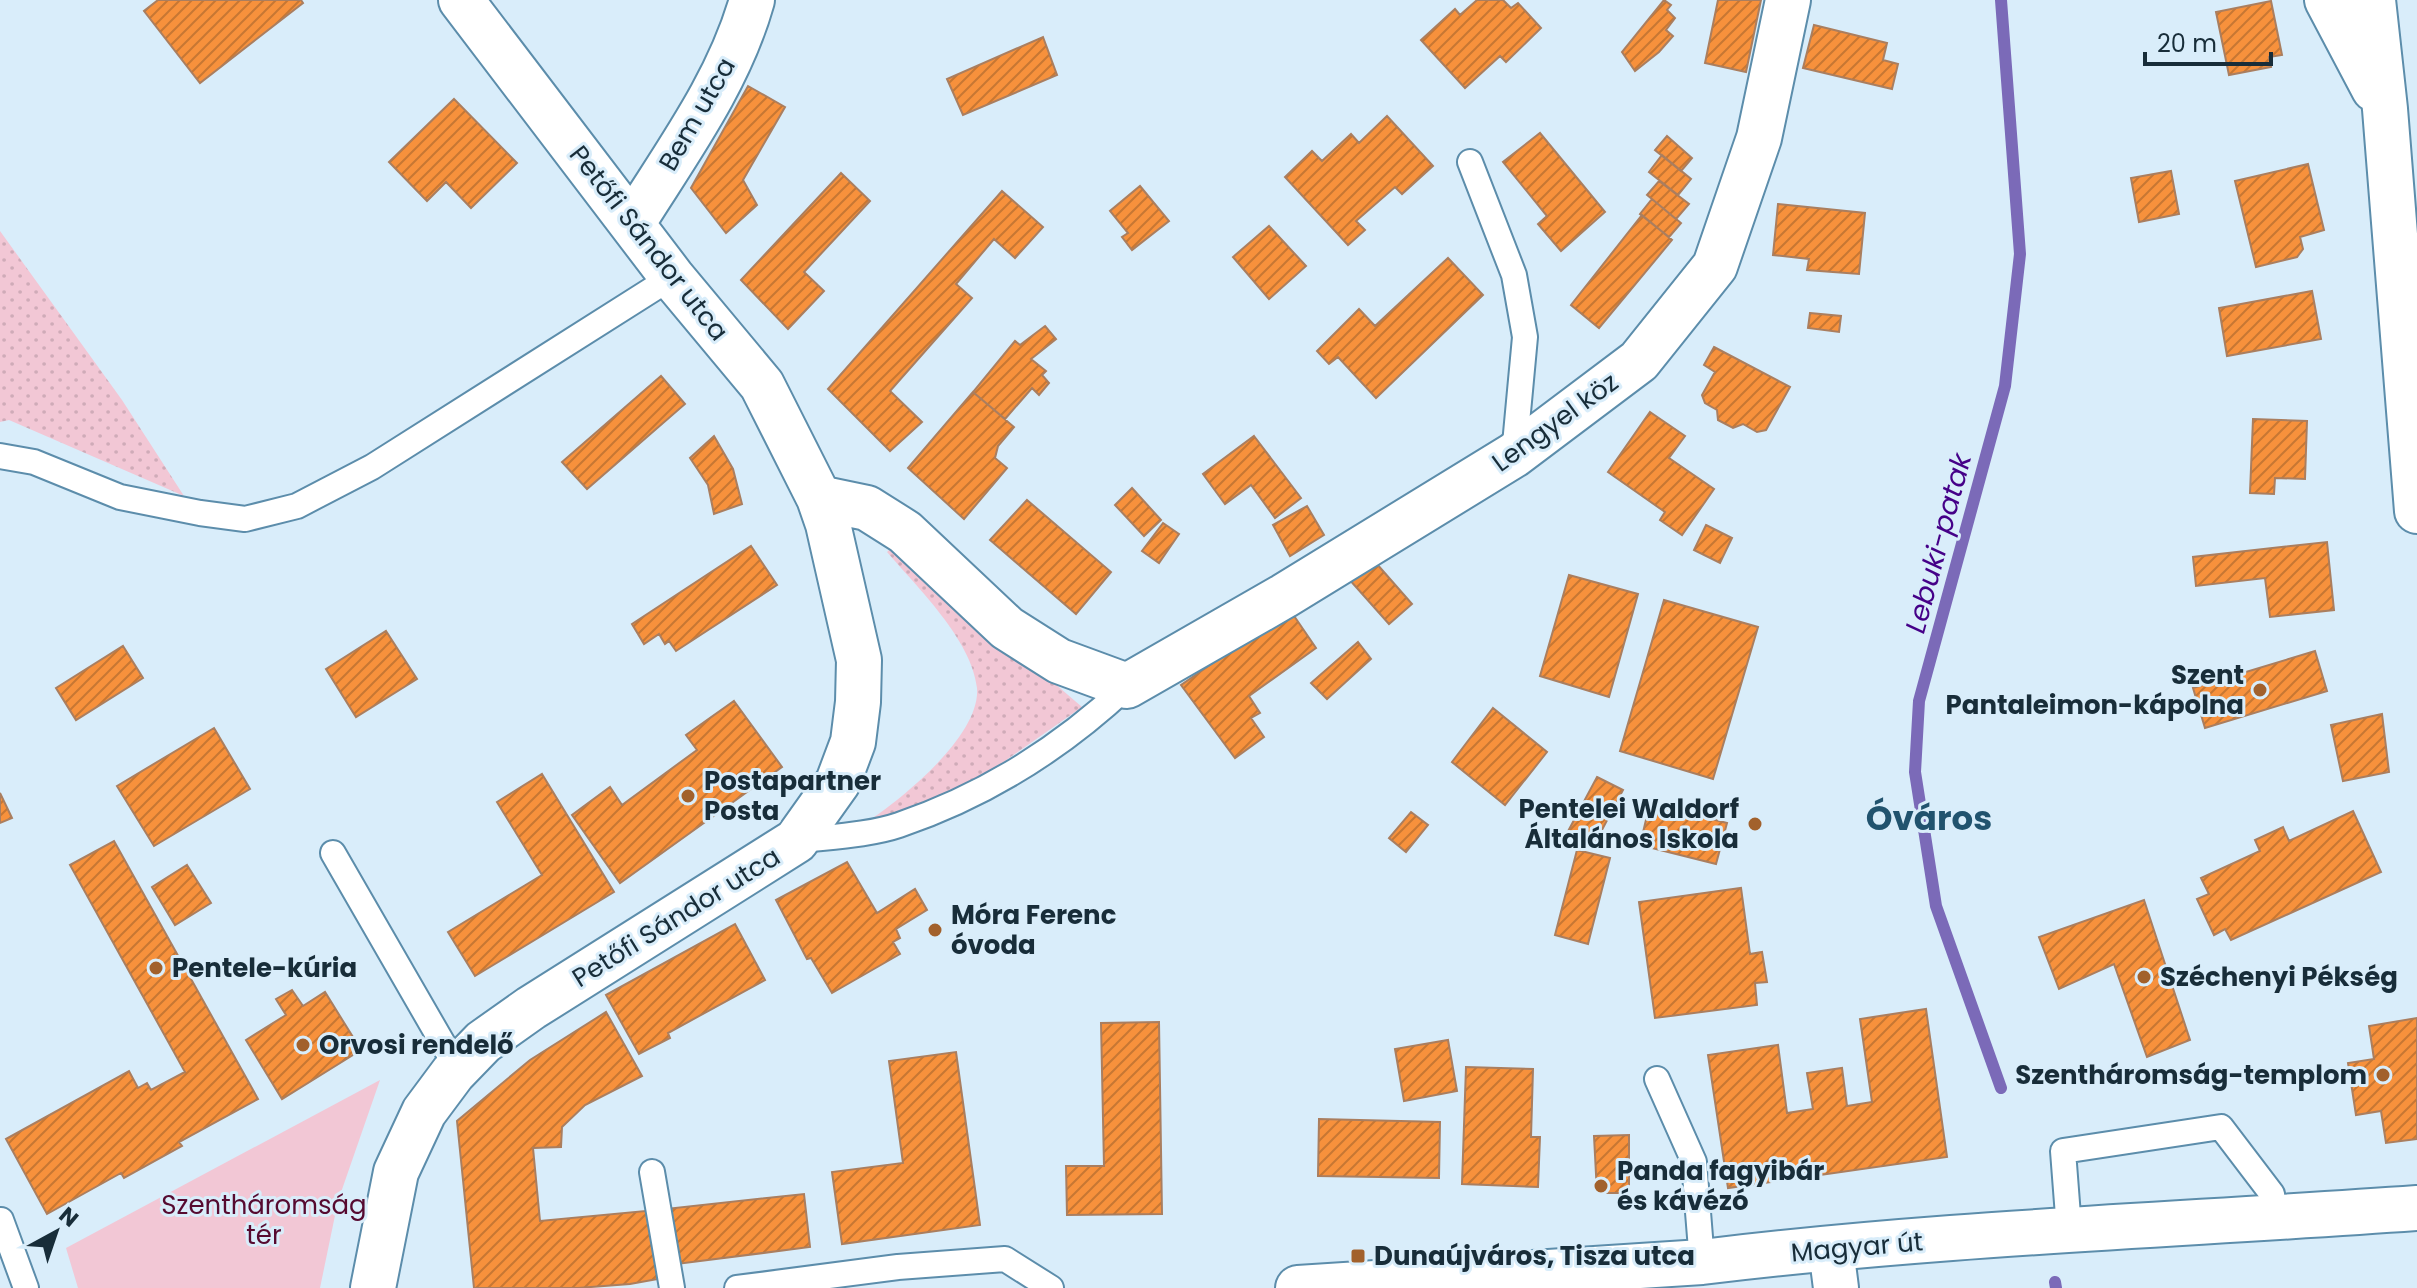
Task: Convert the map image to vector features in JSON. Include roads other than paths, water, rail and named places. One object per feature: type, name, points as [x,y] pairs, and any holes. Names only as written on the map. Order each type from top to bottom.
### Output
[{"type":"street","name":"Petőfi Sándor utca","points":[[373,1288],[396,1172],[424,1112],[457,1068],[483,1042],[531,1008],[796,841],[838,782],[853,742],[858,702],[859,660],[835,549],[819,498],[762,385],[672,277],[461,0]]},
{"type":"street","name":"Bem utca","points":[[632,224],[721,80],[752,0]]},
{"type":"street","name":"Lengyel köz","points":[[1127,686],[1284,596],[1514,455],[1639,361],[1715,266],[1759,138],[1788,0]]},
{"type":"street","points":[[2327,0],[2385,109]]},
{"type":"street","points":[[2373,0],[2412,375],[2417,511]]},
{"type":"street","points":[[819,498],[867,508],[905,532],[1007,628],[1059,661],[1127,686]]},
{"type":"street","name":"Magyar út","points":[[1298,1288],[1702,1262],[1834,1269],[2069,1229],[2417,1208]]},
{"type":"lane","points":[[1470,162],[1514,275],[1525,337],[1514,455]]},
{"type":"lane","points":[[0,456],[34,462],[120,497],[200,513],[245,519],[297,506],[372,467],[672,277]]},
{"type":"lane","points":[[796,841],[896,826],[997,784],[1089,722],[1127,686]]},
{"type":"lane","points":[[333,853],[457,1068]]},
{"type":"lane","points":[[1657,1079],[1694,1162],[1702,1262]]},
{"type":"lane","points":[[2069,1229],[2063,1151],[2221,1127],[2272,1194],[2275,1218]]},
{"type":"lane","points":[[652,1172],[672,1288]]},
{"type":"lane","points":[[1,1220],[26,1288]]},
{"type":"lane","points":[[737,1288],[898,1267],[1005,1259],[1051,1288]]},
{"type":"waterway","name":"Lebuki-patak","points":[[2001,0],[2020,254],[2005,386],[1919,701],[1915,772],[1936,906],[2001,1088]]},
{"type":"waterway","name":"Lebuki-patak","points":[[2055,1282],[2056,1288]]},
{"type":"place","name":"Szent Pantaleimon-kápolna","points":[[2260,690]]},
{"type":"place","name":"Postapartner Posta","points":[[688,796]]},
{"type":"place","name":"Pentelei Waldorf Általános Iskola","points":[[1755,824]]},
{"type":"place","name":"Móra Ferenc óvoda","points":[[935,930]]},
{"type":"place","name":"Pentele-kúria","points":[[156,968]]},
{"type":"place","name":"Széchenyi Pékség","points":[[2144,977]]},
{"type":"place","name":"Orvosi rendelő","points":[[303,1045]]},
{"type":"place","name":"Szentháromság-templom","points":[[2383,1075]]},
{"type":"place","name":"Panda fagyibár és kávézó","points":[[1601,1186]]},
{"type":"place","name":"Dunaújváros, Tisza utca","points":[[1358,1256]]},
{"type":"district","name":"Óváros","points":[[1929,818]]},
{"type":"park label","name":"Szentháromság tér","points":[[264,1220]]}]
